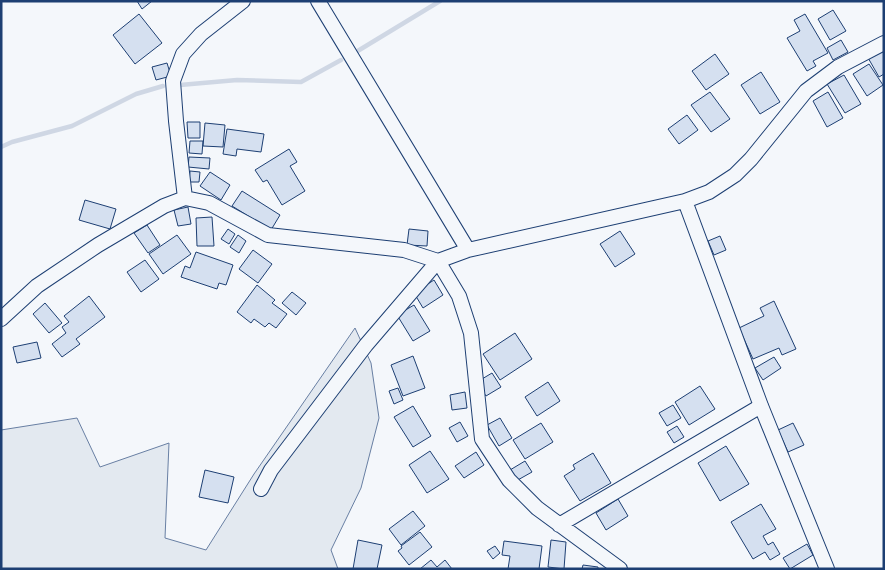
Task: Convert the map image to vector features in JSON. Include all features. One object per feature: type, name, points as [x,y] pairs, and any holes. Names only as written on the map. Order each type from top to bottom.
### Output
[{"type":"street","points":[[185,198],[173,81],[183,54],[201,34],[243,1]]},
{"type":"street","points":[[318,1],[468,250]]},
{"type":"street","points":[[260,489],[271,470],[366,345],[438,261],[468,250],[685,201],[709,192],[736,175],[806,91],[838,67],[884,43]]},
{"type":"street","points":[[1,319],[37,286],[98,245],[164,206],[185,198],[209,203],[268,235],[404,250],[438,261],[459,296],[471,333],[482,440],[509,480],[537,508],[620,569]]},
{"type":"street","points":[[685,201],[761,406],[827,569]]},
{"type":"street","points":[[559,525],[761,406]]},
{"type":"shaded area","points":[[355,328],[371,363],[379,418],[361,488],[331,550],[338,569],[1,569],[1,430],[77,418],[100,467],[169,443],[165,538],[206,550],[254,474]]},
{"type":"building","points":[[137,1],[152,1],[142,9]]},
{"type":"building","points":[[833,10],[846,31],[830,40],[818,19]]},
{"type":"building","points":[[139,14],[162,43],[135,64],[113,35]]},
{"type":"building","points":[[805,14],[828,53],[813,61],[816,66],[807,71],[787,38],[800,31],[794,20]]},
{"type":"building","points":[[841,40],[848,52],[833,60],[827,48]]},
{"type":"building","points":[[881,49],[884,54],[884,74],[879,77],[867,56]]},
{"type":"building","points":[[715,54],[729,74],[706,90],[692,71]]},
{"type":"building","points":[[167,63],[171,76],[156,80],[152,67]]},
{"type":"building","points":[[869,64],[883,85],[867,96],[853,74]]},
{"type":"building","points":[[761,72],[780,102],[760,114],[741,85]]},
{"type":"building","points":[[844,75],[861,104],[845,113],[827,84]]},
{"type":"building","points":[[710,92],[730,119],[711,132],[691,105]]},
{"type":"building","points":[[828,92],[843,118],[827,127],[813,101]]},
{"type":"building","points":[[687,115],[698,130],[679,144],[668,129]]},
{"type":"building","points":[[187,122],[200,122],[200,138],[188,138]]},
{"type":"building","points":[[205,123],[225,125],[223,147],[203,146]]},
{"type":"building","points":[[227,129],[264,134],[261,152],[237,149],[236,156],[223,154]]},
{"type":"building","points":[[190,141],[203,141],[202,154],[189,153]]},
{"type":"building","points":[[289,149],[297,162],[290,166],[305,191],[282,205],[267,180],[263,182],[255,170]]},
{"type":"building","points":[[189,157],[210,158],[209,169],[188,167]]},
{"type":"building","points":[[190,171],[200,172],[199,182],[189,182]]},
{"type":"building","points":[[210,172],[230,185],[221,200],[200,186]]},
{"type":"building","points":[[242,191],[280,215],[271,230],[232,206]]},
{"type":"building","points":[[85,200],[116,209],[110,229],[79,220]]},
{"type":"building","points":[[188,207],[191,224],[178,226],[174,210]]},
{"type":"building","points":[[212,217],[214,246],[197,246],[196,218]]},
{"type":"building","points":[[147,225],[160,245],[148,253],[134,233]]},
{"type":"building","points":[[228,229],[235,234],[229,244],[221,239]]},
{"type":"building","points":[[409,229],[428,231],[427,246],[407,245]]},
{"type":"building","points":[[620,231],[635,254],[615,267],[600,244]]},
{"type":"building","points":[[177,235],[191,254],[163,274],[149,254]]},
{"type":"building","points":[[238,235],[246,241],[239,253],[230,247]]},
{"type":"building","points":[[720,236],[726,250],[714,255],[708,241]]},
{"type":"building","points":[[253,250],[272,264],[258,283],[239,269]]},
{"type":"building","points":[[196,252],[233,265],[226,285],[219,283],[217,289],[181,277],[185,266],[190,268]]},
{"type":"building","points":[[145,260],[159,279],[141,292],[127,272]]},
{"type":"building","points":[[434,280],[443,295],[423,308],[414,293]]},
{"type":"building","points":[[257,285],[275,300],[272,303],[287,314],[276,328],[269,323],[265,327],[254,319],[251,323],[237,312]]},
{"type":"building","points":[[292,292],[306,303],[296,315],[282,303]]},
{"type":"building","points":[[89,296],[105,317],[76,339],[80,344],[62,357],[52,344],[66,333],[62,327],[69,322],[64,316]]},
{"type":"building","points":[[774,301],[796,349],[782,355],[779,348],[753,359],[739,328],[764,316],[760,308]]},
{"type":"building","points":[[45,303],[62,323],[49,333],[33,314]]},
{"type":"building","points":[[414,305],[430,331],[413,341],[397,315]]},
{"type":"building","points":[[515,333],[532,359],[500,380],[483,354]]},
{"type":"building","points":[[37,342],[41,358],[17,363],[13,347]]},
{"type":"building","points":[[413,356],[425,388],[403,396],[391,365]]},
{"type":"building","points":[[774,357],[781,368],[763,380],[755,368]]},
{"type":"building","points":[[492,373],[501,387],[486,396],[477,382]]},
{"type":"building","points":[[548,382],[560,401],[537,416],[525,397]]},
{"type":"building","points":[[700,386],[715,409],[689,425],[675,402]]},
{"type":"building","points":[[398,388],[403,400],[394,404],[389,391]]},
{"type":"building","points":[[465,392],[467,408],[452,410],[450,395]]},
{"type":"building","points":[[673,405],[681,418],[667,426],[659,413]]},
{"type":"building","points":[[413,406],[431,436],[413,447],[394,417]]},
{"type":"building","points":[[500,418],[512,438],[499,446],[487,425]]},
{"type":"building","points":[[460,422],[468,436],[457,442],[449,428]]},
{"type":"building","points":[[541,423],[553,442],[525,459],[513,440]]},
{"type":"building","points":[[793,423],[804,445],[788,452],[778,430]]},
{"type":"building","points":[[677,426],[684,437],[674,443],[667,432]]},
{"type":"building","points":[[726,446],[749,484],[720,501],[698,463]]},
{"type":"building","points":[[430,451],[449,479],[427,493],[409,465]]},
{"type":"building","points":[[476,452],[484,465],[464,478],[455,466]]},
{"type":"building","points":[[593,453],[611,483],[580,501],[564,476],[575,469],[573,465]]},
{"type":"building","points":[[525,461],[532,472],[516,481],[510,470]]},
{"type":"building","points":[[205,470],[234,477],[228,503],[199,497]]},
{"type":"building","points":[[618,499],[628,516],[606,530],[596,513]]},
{"type":"building","points":[[761,504],[776,529],[763,536],[768,545],[773,542],[780,554],[770,560],[765,552],[753,559],[731,522]]},
{"type":"building","points":[[413,511],[425,526],[401,545],[389,529]]},
{"type":"building","points":[[420,532],[432,547],[409,565],[398,551],[402,548],[401,546]]},
{"type":"building","points":[[358,540],[382,545],[377,569],[353,569]]},
{"type":"building","points":[[551,540],[566,542],[564,569],[548,567]]},
{"type":"building","points":[[504,541],[542,546],[539,569],[508,569],[510,556],[502,555]]},
{"type":"building","points":[[807,544],[813,555],[790,569],[783,558]]},
{"type":"building","points":[[495,546],[500,553],[493,559],[487,551]]},
{"type":"building","points":[[431,560],[437,567],[445,560],[452,569],[420,569]]},
{"type":"building","points":[[583,565],[598,567],[598,569],[582,569]]},
{"type":"waterway","points":[[356,52],[440,1]]},
{"type":"waterway","points":[[180,85],[237,80],[301,82],[341,60]]},
{"type":"waterway","points":[[1,147],[12,142],[72,126],[136,94],[163,86]]}]
